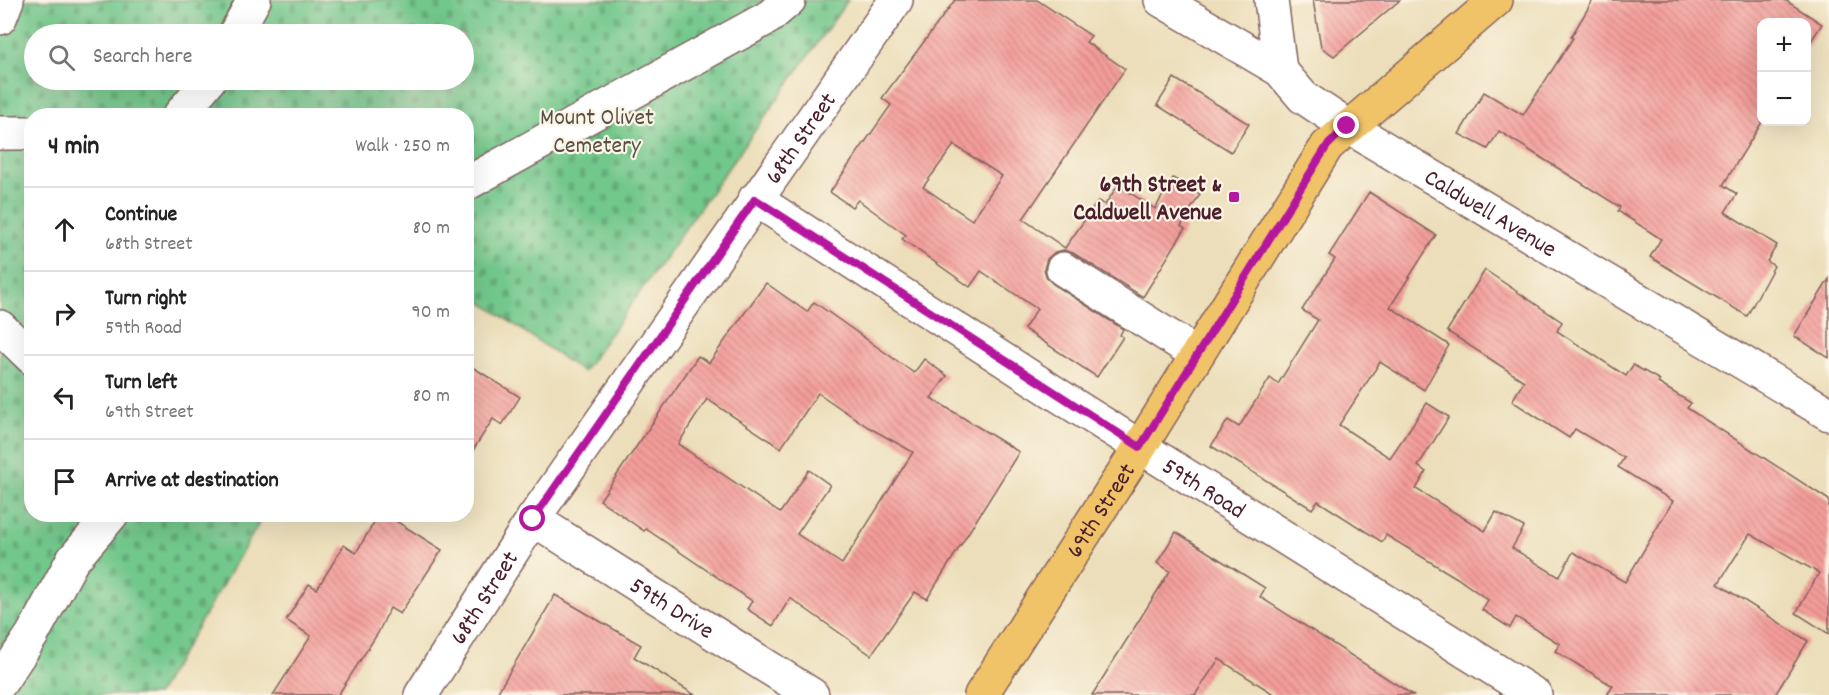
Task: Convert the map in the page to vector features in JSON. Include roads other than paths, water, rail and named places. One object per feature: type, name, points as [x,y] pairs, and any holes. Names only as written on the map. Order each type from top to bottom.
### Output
[{"type":"main road","name":"69th Street","points":[[981,695],[1140,447],[1327,146],[1347,126],[1496,0]]},
{"type":"street","points":[[0,18],[7,0]]},
{"type":"street","points":[[241,24],[254,0]]},
{"type":"street","points":[[474,180],[769,17],[789,0]]},
{"type":"street","name":"68th Street","points":[[422,695],[533,519],[896,0]]},
{"type":"street","name":"Caldwell Avenue","points":[[1161,0],[1280,70],[1302,98],[1347,126],[1829,414]]},
{"type":"street","points":[[1270,0],[1280,70]]},
{"type":"street","points":[[186,108],[201,90]]},
{"type":"street","points":[[0,133],[24,133]]},
{"type":"street","name":"59th Road","points":[[755,199],[1140,447],[1535,695]]},
{"type":"street","points":[[1063,270],[1197,354]]},
{"type":"street","points":[[0,327],[24,350]]},
{"type":"street","name":"59th Drive","points":[[533,519],[812,695]]},
{"type":"street","points":[[0,683],[32,635],[72,561],[105,522]]},
{"type":"place","name":"69th Street & Caldwell Avenue","points":[[1234,197]]},
{"type":"park label","name":"Mount Olivet Cemetery","points":[[597,130]]}]
